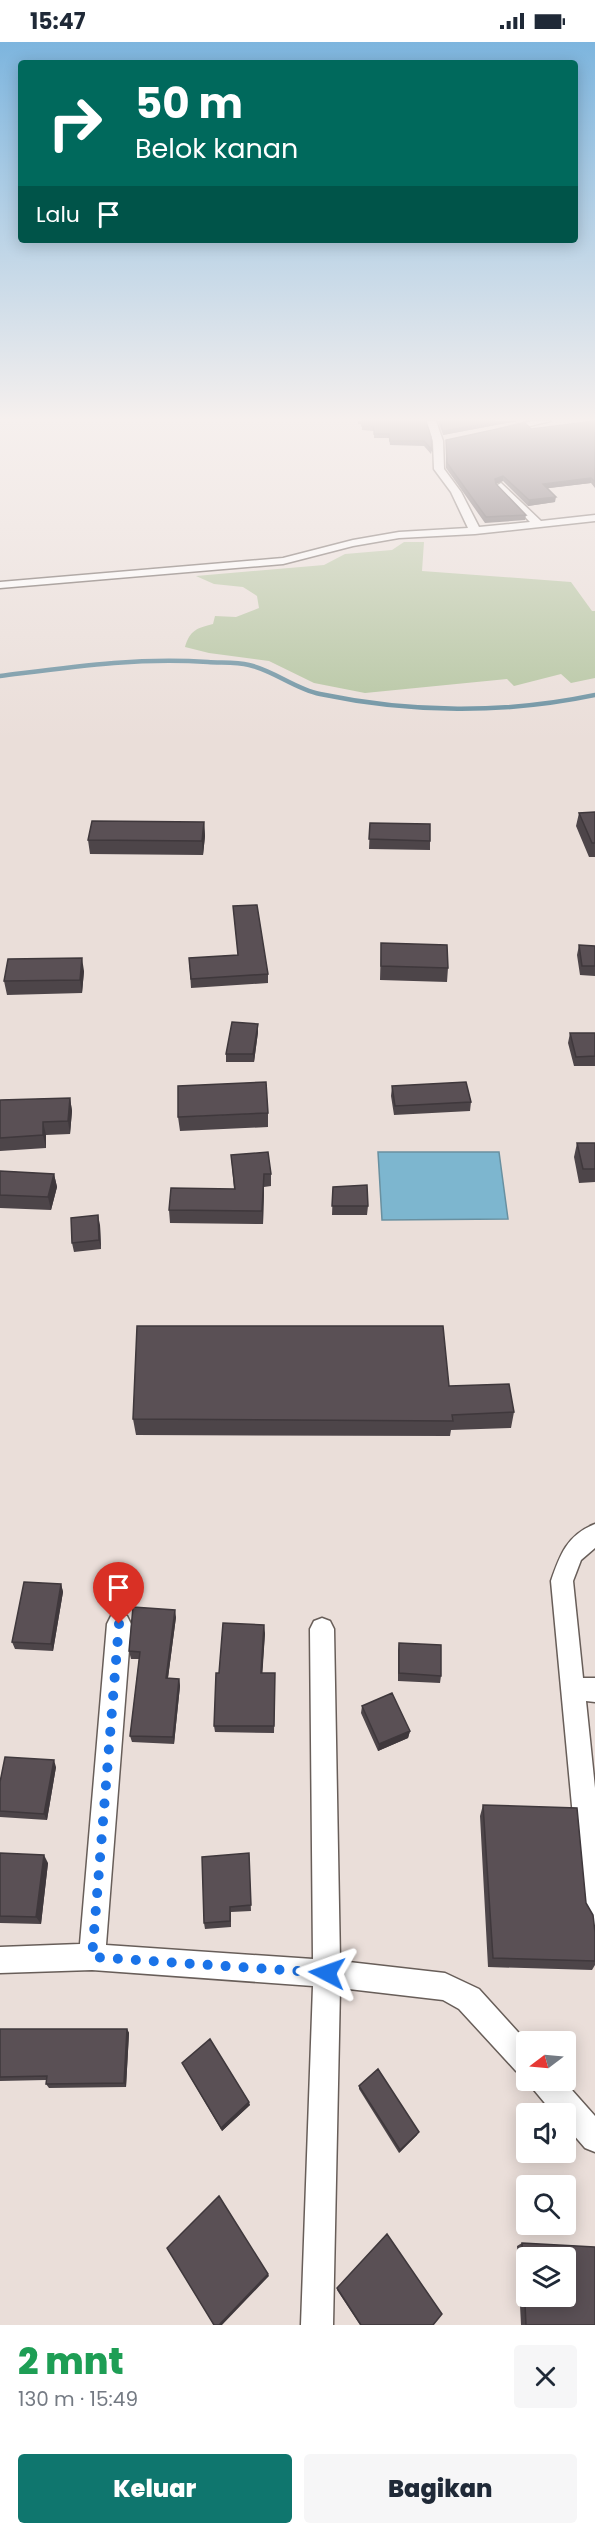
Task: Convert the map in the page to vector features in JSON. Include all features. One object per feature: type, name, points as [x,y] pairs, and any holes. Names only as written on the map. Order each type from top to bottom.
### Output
[{"type":"street","points":[[0,585],[283,561],[353,543],[399,535],[512,528]]},
{"type":"street","points":[[595,1534],[572,1553],[562,1581],[584,1690],[595,1913]]},
{"type":"street","points":[[92,1957],[119,1624]]},
{"type":"street","points":[[318,2325],[327,1973],[322,1629]]},
{"type":"street","points":[[0,1960],[92,1957],[327,1973],[445,1987],[458,1992],[481,2011],[516,2050]]},
{"type":"street","points":[[554,2091],[595,2138]]},
{"type":"green space","points":[[404,542],[424,542],[422,571],[571,582],[592,611],[595,611],[595,678],[571,683],[561,674],[514,686],[507,679],[365,693],[314,683],[269,661],[209,653],[185,647],[192,633],[213,624],[215,616],[236,617],[259,608],[257,596],[243,587],[214,584],[196,576],[324,565],[345,554],[392,550]]},
{"type":"water","points":[[378,1152],[499,1152],[508,1219],[382,1220]]},
{"type":"building","points":[[595,812],[595,843],[592,843],[579,813]]},
{"type":"building","points":[[92,821],[204,822],[202,841],[88,840]]},
{"type":"building","points":[[370,823],[430,824],[430,841],[369,839]]},
{"type":"building","points":[[257,905],[268,974],[191,979],[189,958],[238,955],[233,906]]},
{"type":"building","points":[[381,943],[447,945],[448,968],[381,966]]},
{"type":"building","points":[[579,945],[595,946],[595,966],[582,966]]},
{"type":"building","points":[[82,958],[80,980],[4,981],[8,959]]},
{"type":"building","points":[[232,1022],[258,1024],[253,1054],[226,1054]]},
{"type":"building","points":[[570,1033],[595,1033],[595,1056],[576,1057]]},
{"type":"building","points":[[266,1082],[268,1113],[178,1117],[178,1086]]},
{"type":"building","points":[[466,1082],[471,1102],[395,1106],[392,1086]]},
{"type":"building","points":[[70,1098],[68,1121],[43,1122],[43,1135],[0,1138],[0,1100]]},
{"type":"building","points":[[577,1143],[595,1143],[595,1169],[583,1169]]},
{"type":"building","points":[[268,1152],[271,1174],[264,1174],[262,1211],[169,1210],[171,1188],[235,1189],[231,1155]]},
{"type":"building","points":[[0,1171],[54,1174],[48,1197],[0,1195]]},
{"type":"building","points":[[367,1185],[368,1206],[332,1206],[333,1187]]},
{"type":"building","points":[[98,1215],[99,1240],[72,1243],[71,1218]]},
{"type":"building","points":[[137,1326],[443,1326],[449,1386],[509,1384],[514,1412],[452,1415],[453,1421],[133,1419]]},
{"type":"building","points":[[24,1582],[61,1584],[51,1644],[12,1642]]},
{"type":"building","points":[[133,1607],[175,1610],[166,1678],[179,1679],[173,1737],[130,1736],[140,1652],[129,1651]]},
{"type":"building","points":[[223,1623],[264,1625],[261,1673],[275,1673],[274,1726],[214,1726],[216,1673],[219,1673]]},
{"type":"building","points":[[399,1643],[441,1645],[441,1676],[399,1673]]},
{"type":"building","points":[[392,1693],[410,1731],[379,1744],[362,1706]]},
{"type":"building","points":[[5,1757],[54,1760],[44,1814],[0,1811],[0,1782]]},
{"type":"building","points":[[483,1805],[577,1808],[586,1903],[593,1915],[595,1932],[595,1961],[493,1958]]},
{"type":"building","points":[[0,1853],[44,1855],[36,1917],[0,1916]]},
{"type":"building","points":[[249,1853],[251,1905],[230,1907],[230,1921],[204,1923],[202,1857]]},
{"type":"building","points":[[0,2029],[127,2029],[124,2083],[46,2084],[47,2076],[0,2077]]},
{"type":"building","points":[[210,2039],[249,2102],[221,2128],[182,2063]]},
{"type":"building","points":[[378,2069],[419,2132],[400,2150],[359,2086]]},
{"type":"building","points":[[219,2196],[268,2274],[219,2325],[214,2325],[167,2248]]},
{"type":"building","points":[[387,2234],[442,2314],[433,2325],[361,2325],[337,2288]]},
{"type":"building","points":[[522,2243],[595,2247],[595,2325],[526,2325],[525,2307],[576,2307],[576,2247],[522,2247]]},
{"type":"waterway","points":[[0,676],[104,664],[181,661],[249,665],[311,692],[388,705],[423,708],[527,706],[595,695]]},
{"type":"route","points":[[119,1624],[92,1957],[327,1973]]}]
